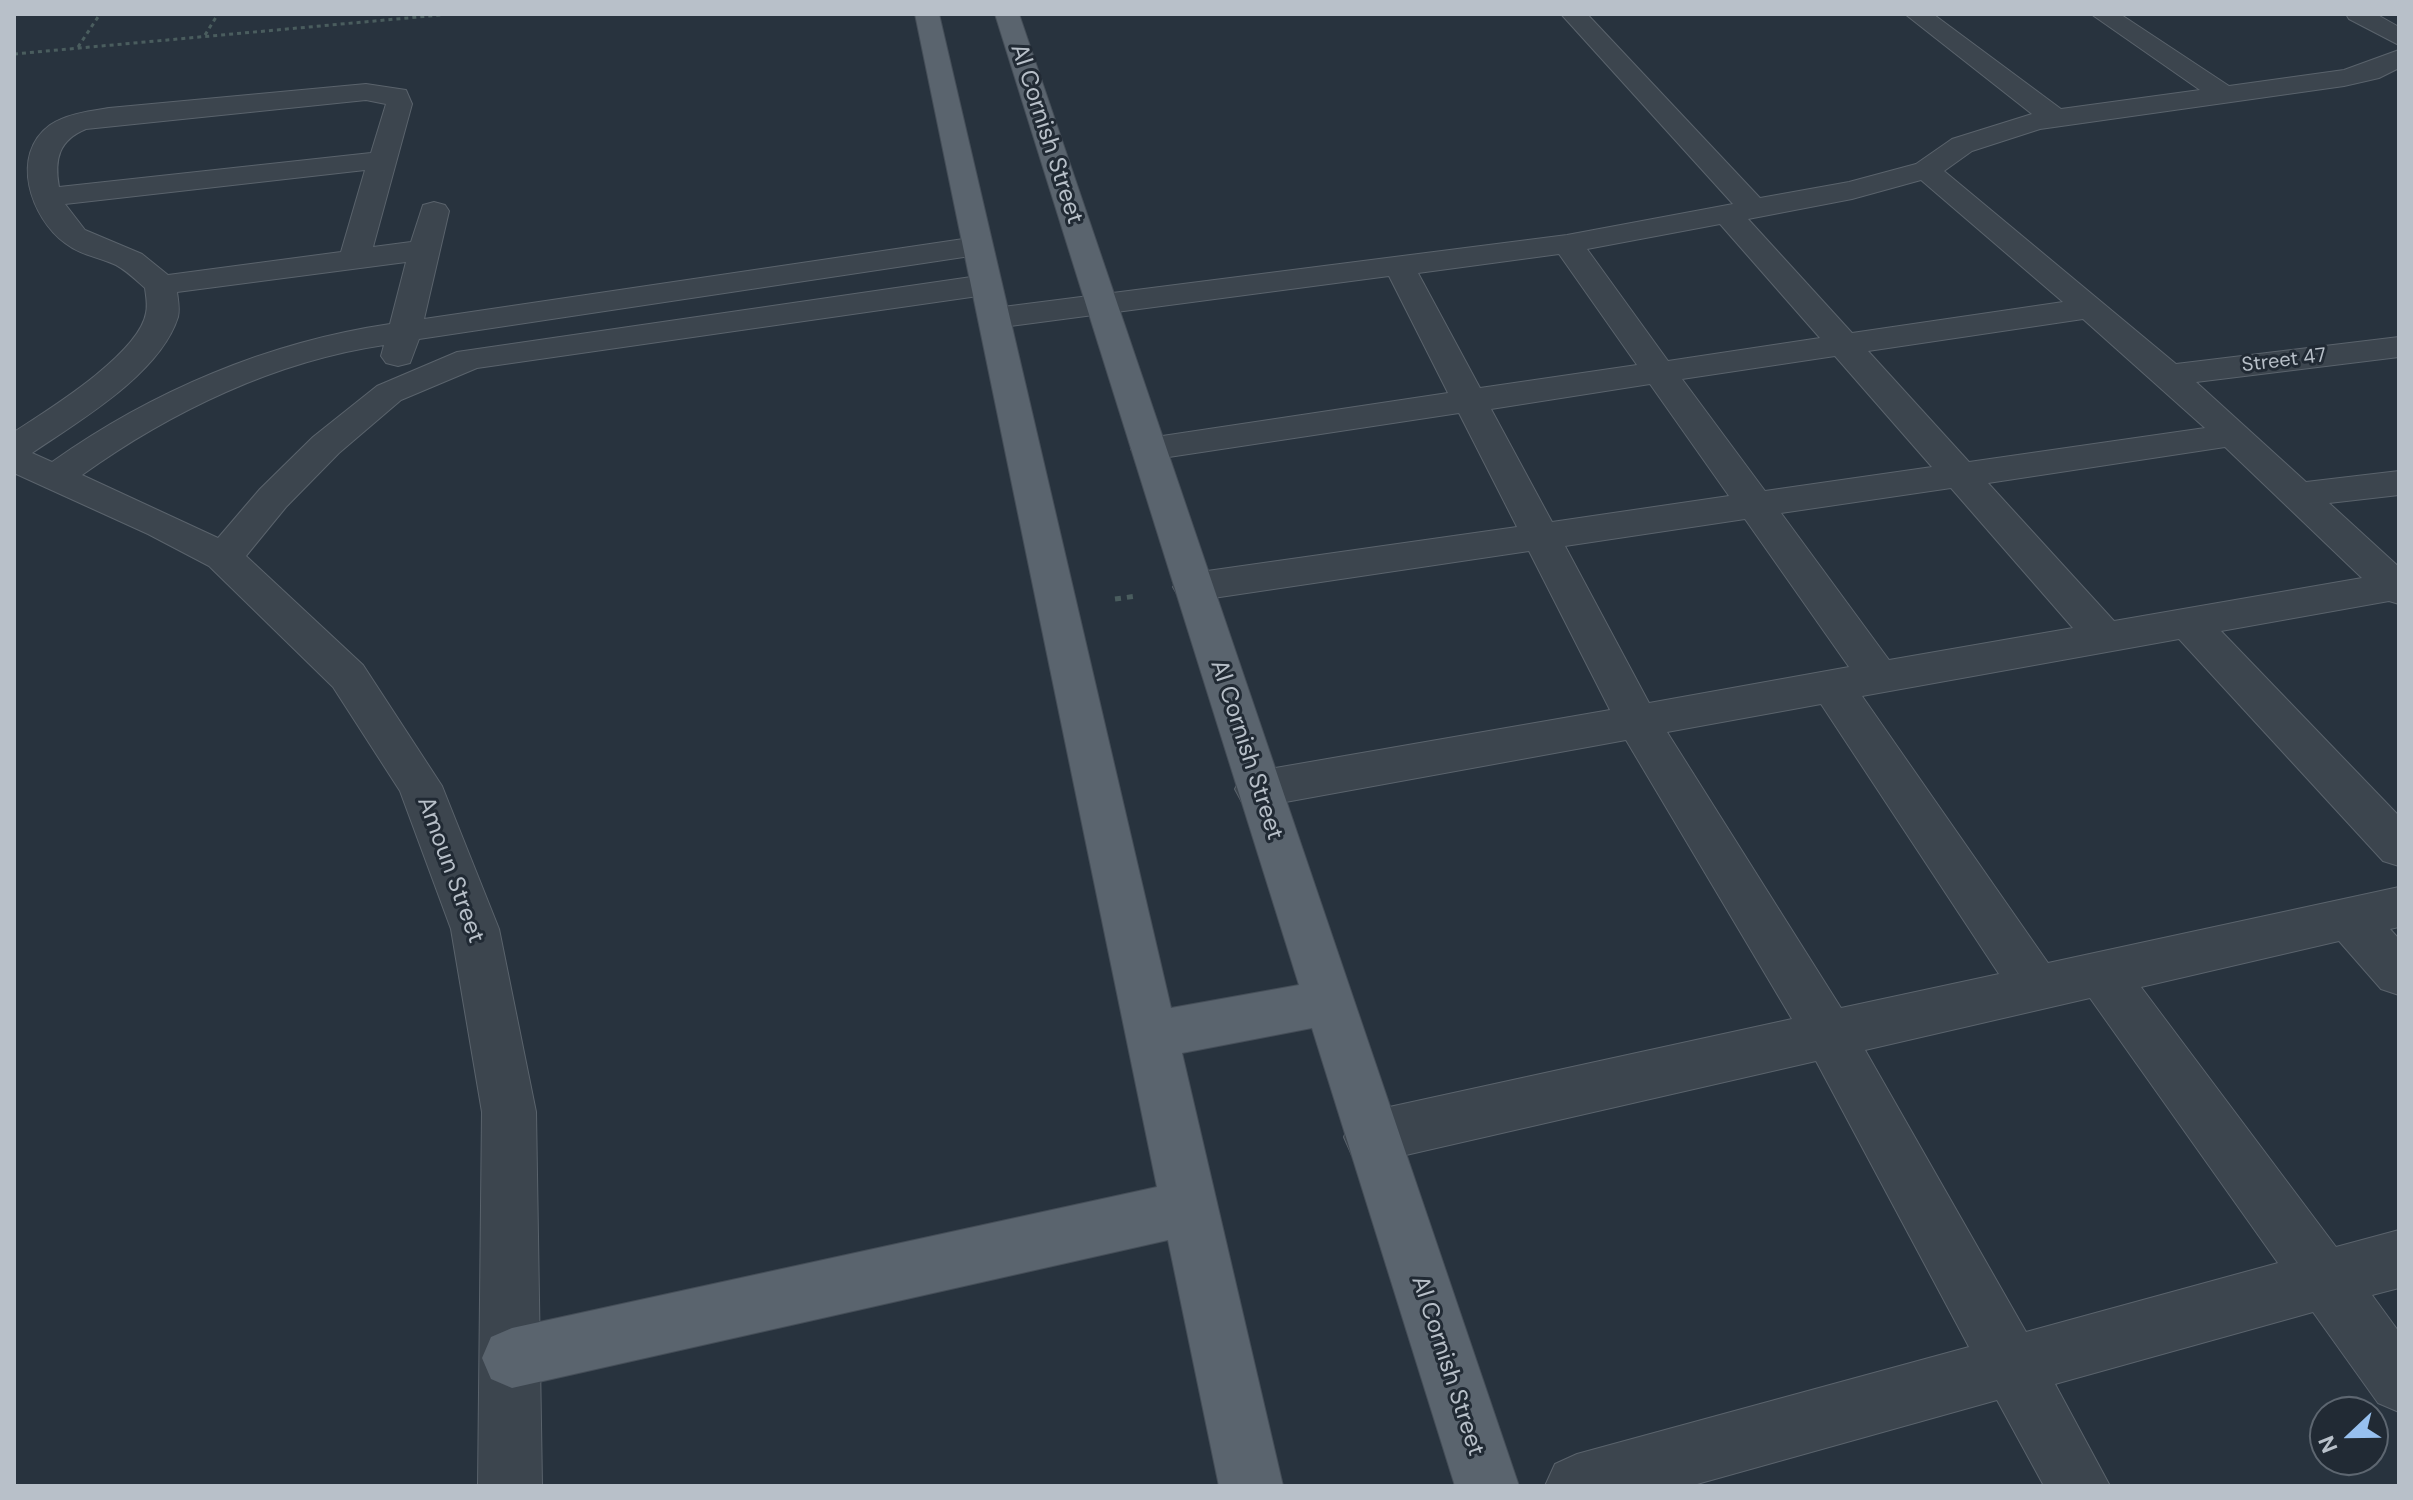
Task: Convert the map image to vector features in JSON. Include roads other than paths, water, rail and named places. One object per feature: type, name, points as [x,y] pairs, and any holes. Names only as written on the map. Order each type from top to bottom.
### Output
[{"type":"main road","points":[[927,14],[1251,1486]]},
{"type":"main road","name":"Al Cornish Street","points":[[1007,14],[1487,1486]]},
{"type":"main road","points":[[1153,1035],[1327,1003]]},
{"type":"main road","points":[[512,1358],[1189,1208]]},
{"type":"street","points":[[1573,14],[1740,210],[1844,345],[2103,635]]},
{"type":"street","points":[[1917,14],[2055,118]]},
{"type":"street","points":[[2103,14],[2225,95]]},
{"type":"street","points":[[2358,14],[2399,37]]},
{"type":"street","points":[[34,468],[123,429],[160,407],[228,377],[297,353],[355,339],[403,332],[986,283],[1102,304],[1400,268],[1567,244],[1852,190],[1926,170],[1962,145],[2036,121],[2344,78],[2370,72],[2399,58]]},
{"type":"street","points":[[2344,78],[2399,78]]},
{"type":"street","points":[[354,260],[399,104],[397,96],[389,92],[109,116],[72,125],[47,141],[41,176],[46,197],[62,225],[84,242],[130,260],[161,285],[354,260],[423,250]]},
{"type":"street","points":[[46,197],[383,160]]},
{"type":"street","points":[[1926,170],[2169,375],[2397,588]]},
{"type":"street","points":[[389,393],[434,211]]},
{"type":"street","points":[[1567,244],[1880,679]]},
{"type":"street","points":[[1400,268],[1638,722],[1829,1035],[2078,1486]]},
{"type":"street","points":[[223,557],[273,498],[326,445],[389,393],[469,359],[986,283]]},
{"type":"street","points":[[14,449],[96,391],[140,352],[162,316],[161,285]]},
{"type":"street","points":[[1149,449],[2089,308]]},
{"type":"street","name":"Street 47","points":[[2169,375],[2399,347]]},
{"type":"street","points":[[1193,587],[2233,435]]},
{"type":"street","name":"Amoun Street","points":[[34,468],[161,525],[223,557],[348,676],[420,786],[475,929],[509,1112],[510,1486]]},
{"type":"street","points":[[2298,495],[2399,483]]},
{"type":"street","points":[[1258,789],[1880,679],[2103,635],[2397,588]]},
{"type":"street","points":[[2188,622],[2399,847]]},
{"type":"street","points":[[1832,686],[2037,989]]},
{"type":"street","points":[[1371,1137],[2399,907]]},
{"type":"street","points":[[2349,918],[2399,973]]},
{"type":"street","points":[[2102,974],[2399,1382]]},
{"type":"street","points":[[1577,1486],[2399,1259]]}]
